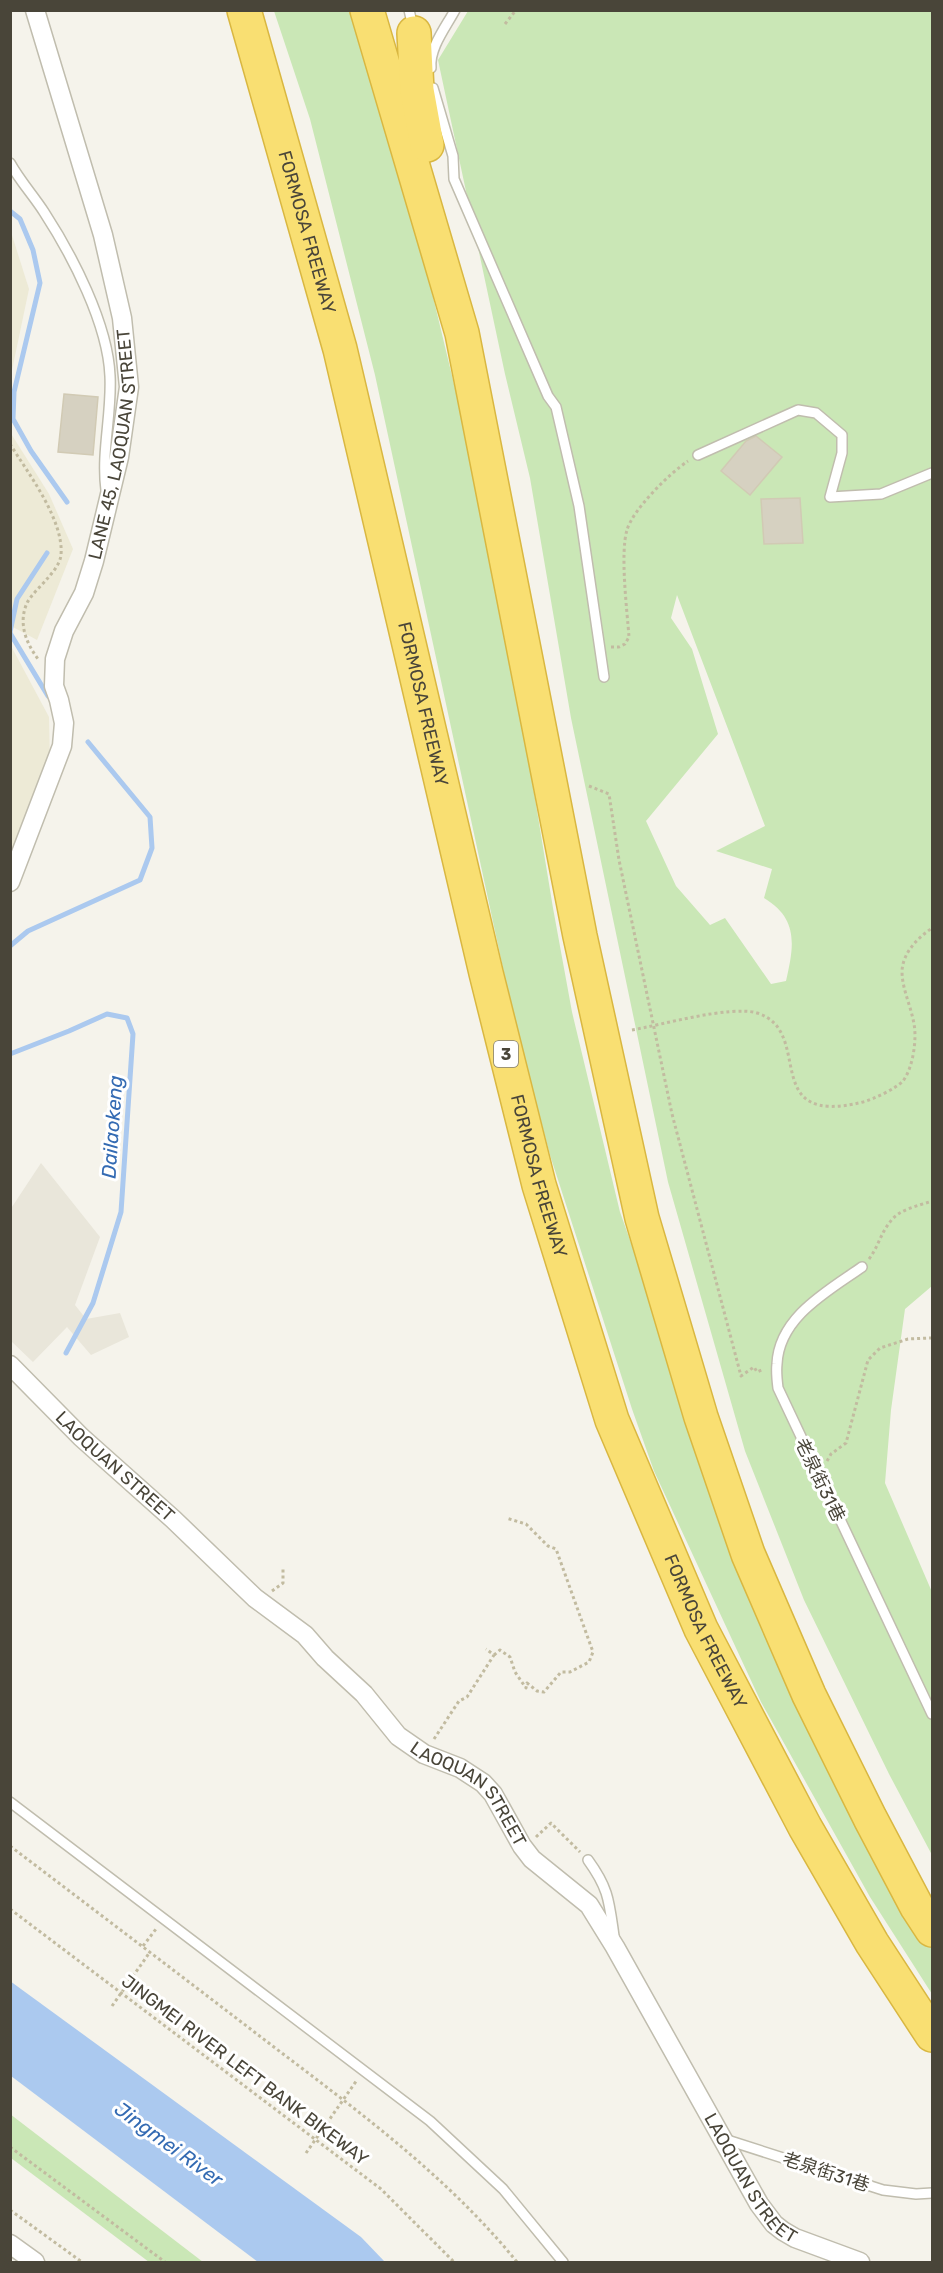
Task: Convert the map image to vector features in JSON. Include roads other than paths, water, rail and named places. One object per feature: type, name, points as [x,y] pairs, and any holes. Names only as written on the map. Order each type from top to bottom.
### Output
[{"type":"highway","name":"FORMOSA FREEWAY","points":[[244,10],[340,349],[486,974],[539,1185],[612,1420],[701,1629],[821,1856],[872,1943],[933,2035]]},
{"type":"highway","points":[[367,10],[462,333]]},
{"type":"highway","points":[[412,22],[417,90],[462,333],[580,936],[648,1240],[701,1417],[748,1554],[809,1695],[870,1818],[917,1907],[933,1930]]},
{"type":"street","name":"LANE 45, LAOQUAN STREET","points":[[10,882],[62,746],[64,723],[56,693],[55,659],[64,631],[84,593],[94,561],[119,457],[129,387],[122,318],[103,236],[35,10]]},
{"type":"street","name":"LAOQUAN STREET","points":[[10,1365],[81,1437],[264,1606],[305,1635],[364,1694],[398,1736],[424,1754],[460,1768],[483,1783],[493,1794],[522,1846],[532,1859],[589,1905],[615,1947],[759,2204],[774,2224],[795,2238],[860,2262]]},
{"type":"street","points":[[10,2244],[35,2262]]},
{"type":"lane","points":[[455,10],[430,60],[434,94],[453,156],[454,179],[548,396],[556,407],[579,506],[604,677]]},
{"type":"lane","points":[[10,163],[21,183],[42,209],[64,244],[106,342],[110,377],[103,467],[108,504]]},
{"type":"lane","points":[[698,455],[798,410],[816,413],[842,435],[842,453],[830,497],[881,494],[933,473]]},
{"type":"lane","name":"老泉街31巷","points":[[862,1267],[815,1299],[791,1324],[782,1343],[777,1363],[778,1388],[933,1714]]},
{"type":"lane","points":[[10,1802],[430,2121],[503,2189],[563,2262]]},
{"type":"lane","points":[[588,1860],[599,1875],[608,1894],[615,1947]]},
{"type":"lane","name":"老泉街31巷","points":[[722,2139],[884,2190],[916,2194],[933,2193]]},
{"type":"water","name":"Jingmei River","points":[[10,1981],[361,2237],[385,2262],[258,2262],[11,2076]]},
{"type":"waterway","name":"Dailaokeng","points":[[10,211],[20,219],[33,250],[40,283],[14,392],[13,419],[31,451],[67,502]]},
{"type":"waterway","name":"Dailaokeng","points":[[10,632],[17,599],[47,553]]},
{"type":"waterway","name":"Dailaokeng","points":[[10,633],[48,696]]},
{"type":"waterway","name":"Dailaokeng","points":[[10,946],[28,931],[140,880],[152,848],[150,817],[88,742]]},
{"type":"waterway","name":"Dailaokeng","points":[[10,1054],[107,1014],[127,1018],[133,1034],[121,1212],[93,1303],[66,1353]]}]
